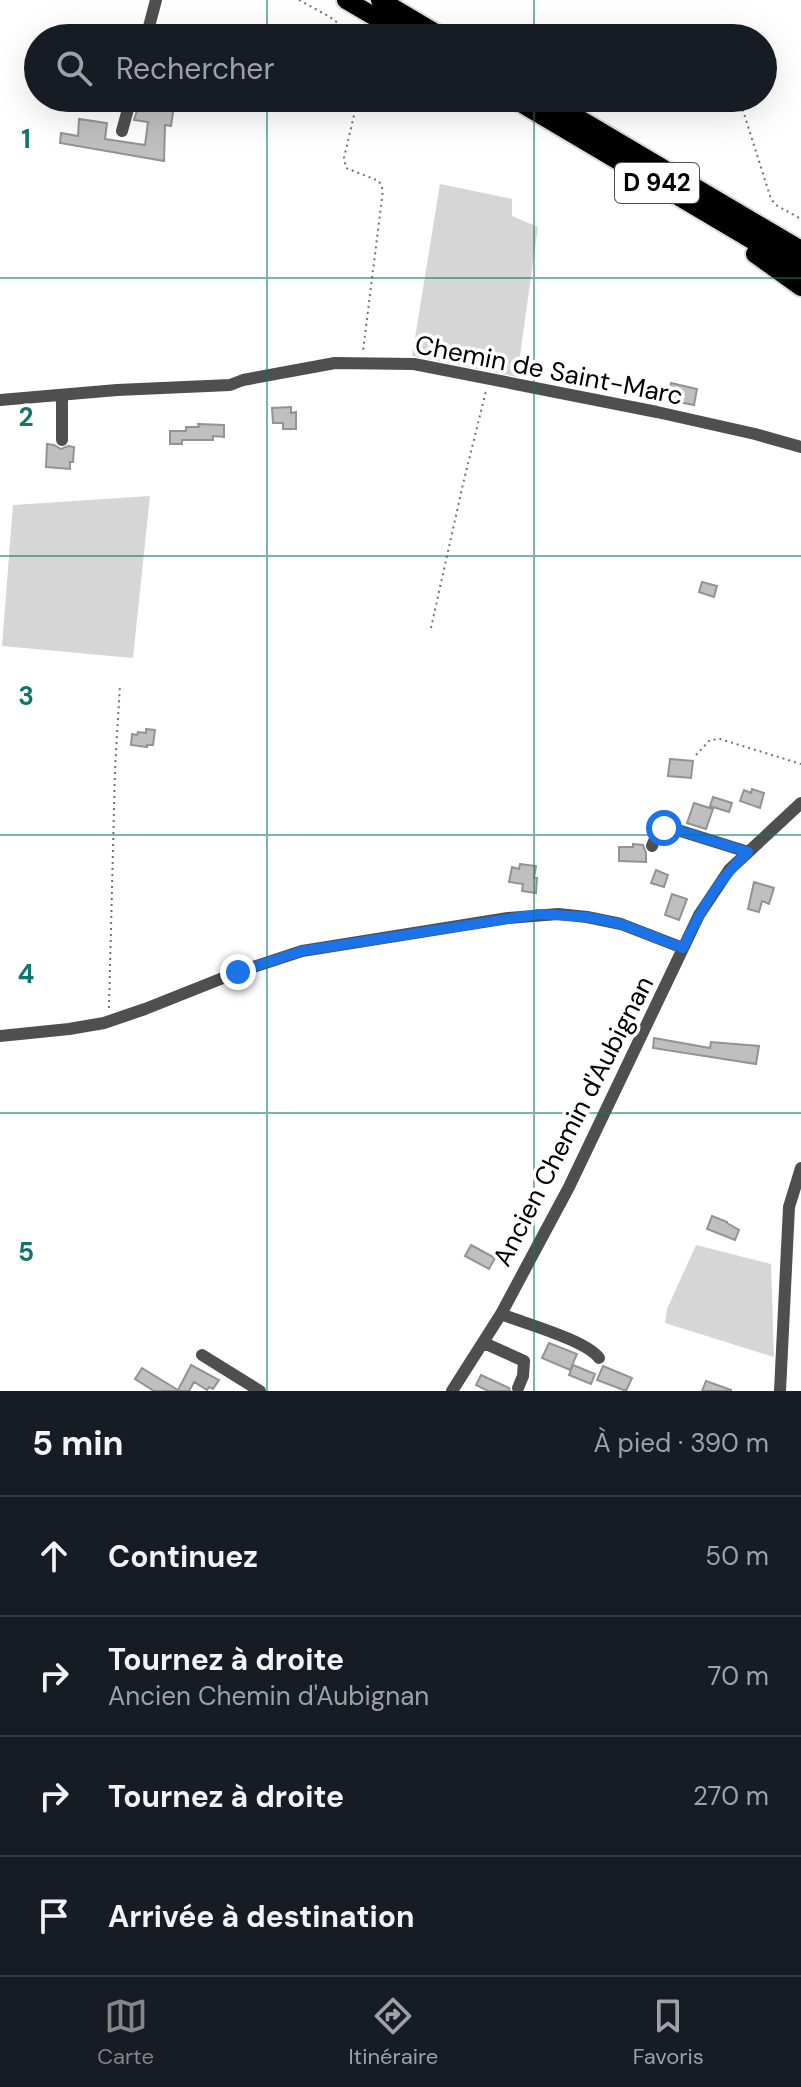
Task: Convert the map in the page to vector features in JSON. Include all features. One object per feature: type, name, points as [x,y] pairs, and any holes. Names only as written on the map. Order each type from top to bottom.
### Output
[{"type":"highway","points":[[346,0],[387,24]]},
{"type":"highway","points":[[380,0],[420,24]]},
{"type":"highway","name":"D 942","points":[[538,112],[801,250]]},
{"type":"highway","name":"D 942","points":[[565,112],[801,269]]},
{"type":"highway","name":"D 942","points":[[672,183],[801,241]]},
{"type":"highway","name":"D 942","points":[[672,183],[801,287]]},
{"type":"street","points":[[150,24],[156,0]]},
{"type":"street","points":[[122,131],[127,112]]},
{"type":"street","name":"Chemin de Saint-Marc","points":[[0,400],[230,385],[335,363],[414,364],[755,434],[801,447]]},
{"type":"street","points":[[62,395],[62,440]]},
{"type":"street","name":"Ancien Chemin d'Aubignan","points":[[452,1391],[501,1314],[569,1187],[699,915],[729,870],[801,803]]},
{"type":"street","points":[[652,846],[658,833],[664,828],[671,828],[748,852]]},
{"type":"street","points":[[0,1036],[69,1029],[114,1020],[302,951],[508,918],[549,914],[587,917],[621,924],[683,948]]},
{"type":"street","points":[[780,1391],[789,1207],[801,1168]]},
{"type":"street","points":[[501,1314],[576,1342],[594,1351],[599,1358]]},
{"type":"street","points":[[484,1343],[524,1361],[518,1388]]},
{"type":"street","points":[[202,1355],[260,1391]]},
{"type":"path","points":[[299,0],[339,24]]},
{"type":"path","points":[[355,112],[344,158],[346,168],[379,181],[383,190],[362,348],[367,364]]},
{"type":"path","points":[[743,112],[771,199],[801,219]]},
{"type":"path","points":[[431,628],[489,378]]},
{"type":"path","points":[[114,1020],[109,1010],[108,986],[120,685]]},
{"type":"path","points":[[696,755],[710,740],[720,739],[801,764]]},
{"type":"shaded area","points":[[440,184],[512,199],[512,216],[538,227],[517,377],[412,356]]},
{"type":"shaded area","points":[[150,496],[133,658],[2,646],[13,505]]},
{"type":"shaded area","points":[[696,1245],[771,1264],[774,1357],[665,1323],[667,1309]]},
{"type":"building","points":[[137,112],[173,112],[171,126],[165,125],[164,161],[60,143],[61,133],[78,136],[79,119],[107,123],[105,139],[145,145],[148,122],[134,120]]},
{"type":"building","points":[[671,383],[697,389],[694,405],[668,400]]},
{"type":"building","points":[[291,407],[291,413],[296,412],[296,429],[283,429],[283,423],[273,423],[272,408]]},
{"type":"building","points":[[198,424],[224,425],[224,437],[182,440],[182,444],[170,444],[170,431],[186,431],[186,427],[199,427]]},
{"type":"building","points":[[47,444],[61,449],[74,447],[70,469],[46,467]]},
{"type":"building","points":[[702,582],[717,586],[714,597],[699,592]]},
{"type":"building","points":[[146,729],[155,730],[153,745],[131,745],[132,734],[146,733]]},
{"type":"building","points":[[670,759],[693,761],[691,778],[668,776]]},
{"type":"building","points":[[752,789],[764,793],[760,808],[740,801],[744,790],[751,793]]},
{"type":"building","points":[[713,797],[732,803],[729,812],[710,806]]},
{"type":"building","points":[[694,803],[713,809],[706,829],[687,823]]},
{"type":"building","points":[[633,844],[643,845],[646,862],[619,861],[619,847],[633,847]]},
{"type":"building","points":[[520,864],[536,866],[536,893],[522,891],[523,884],[509,882],[512,867],[519,869]]},
{"type":"building","points":[[656,870],[668,875],[664,887],[651,883]]},
{"type":"building","points":[[754,882],[774,888],[769,904],[762,901],[759,912],[748,909]]},
{"type":"building","points":[[672,894],[687,899],[679,920],[665,915]]},
{"type":"building","points":[[654,1038],[710,1048],[711,1042],[759,1046],[756,1064],[653,1048]]},
{"type":"building","points":[[712,1216],[739,1230],[735,1240],[707,1229]]},
{"type":"building","points":[[471,1245],[495,1258],[489,1269],[465,1256]]},
{"type":"building","points":[[549,1343],[577,1354],[570,1370],[542,1358]]},
{"type":"building","points":[[191,1365],[219,1380],[213,1389],[209,1387],[207,1390],[194,1382],[189,1391],[154,1391],[135,1379],[142,1368],[178,1390]]},
{"type":"building","points":[[573,1365],[595,1374],[591,1384],[569,1375]]},
{"type":"building","points":[[603,1366],[632,1378],[626,1391],[597,1380]]},
{"type":"building","points":[[481,1375],[510,1391],[488,1391],[476,1385]]},
{"type":"building","points":[[706,1381],[731,1390],[731,1391],[702,1391]]},
{"type":"route","points":[[238,972],[302,951],[539,914],[587,917],[621,924],[683,948],[699,915],[729,870],[748,852],[664,828]]}]
